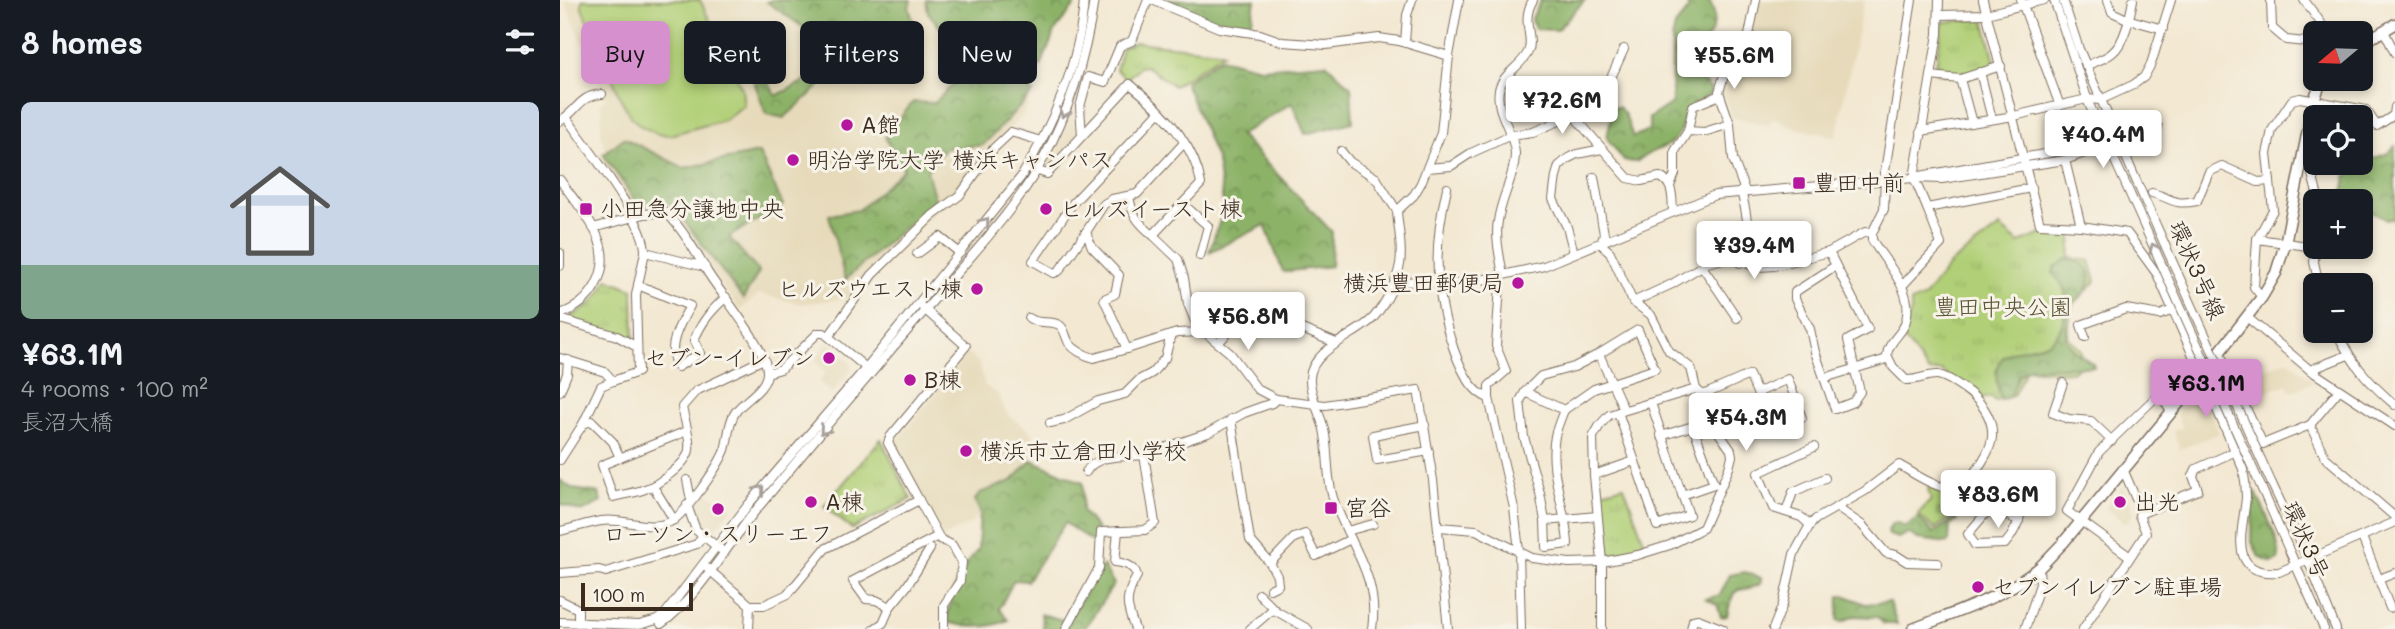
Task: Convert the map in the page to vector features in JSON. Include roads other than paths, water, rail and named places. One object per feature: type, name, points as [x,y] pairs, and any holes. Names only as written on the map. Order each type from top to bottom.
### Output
[{"type":"main road","points":[[2373,37],[2395,24]]},
{"type":"main road","points":[[2313,105],[2317,91]]},
{"type":"main road","points":[[1913,629],[1987,599],[2039,568],[2081,522],[2202,375],[2262,298],[2276,273],[2285,244],[2303,154]]},
{"type":"street","points":[[922,306],[960,253],[1031,169],[1073,60],[1081,29],[1084,0]]},
{"type":"street","points":[[647,629],[669,618],[710,571],[869,370],[922,306],[1000,220],[1072,94],[1083,61],[1094,0]]},
{"type":"street","points":[[1082,136],[1080,107],[1088,77],[1105,82],[1120,46],[1132,41],[1150,0],[1219,28],[1259,34],[1283,42],[1326,45],[1379,38],[1449,56]]},
{"type":"street","points":[[1405,43],[1407,15],[1412,0]]},
{"type":"street","points":[[1397,211],[1414,195],[1441,133],[1449,56],[1459,0]]},
{"type":"street","points":[[1740,263],[1745,255],[1747,242],[1747,214],[1733,159],[1730,124],[1719,89],[1727,65],[1747,47],[1756,0]]},
{"type":"street","points":[[1773,629],[1783,604],[1794,554],[1810,525],[1865,491],[1899,465],[1942,487],[1957,486],[1972,476],[1992,439],[1989,420],[1979,401],[1964,389],[1940,375],[1906,380],[1887,359],[1887,350],[1900,332],[1907,315],[1908,303],[1902,286],[1872,240],[1872,233],[1884,209],[1885,171],[1912,0]]},
{"type":"street","points":[[1902,286],[1941,244],[1914,178],[1931,76],[1939,0]]},
{"type":"street","points":[[1983,0],[2040,224],[2081,226],[2127,233],[2157,274],[2243,469],[2246,489],[2240,543],[2244,555],[2252,565],[2265,571],[2279,572],[2296,566],[2395,520],[2325,457],[2310,425]]},
{"type":"street","points":[[1939,15],[1986,14],[2022,2],[2044,0]]},
{"type":"street","points":[[2054,0],[2087,99],[2107,143]]},
{"type":"street","name":"環状3号線","points":[[2063,0],[2100,100],[2308,561],[2336,629]]},
{"type":"street","points":[[2108,0],[2112,12],[2163,29]]},
{"type":"street","points":[[2086,66],[2109,56],[2115,50],[2133,0]]},
{"type":"street","points":[[1921,131],[2014,116],[2087,99],[2100,100],[2133,85],[2144,77],[2151,64],[2171,0]]},
{"type":"street","points":[[2271,0],[2272,28],[2286,40],[2303,42]]},
{"type":"street","points":[[2304,0],[2320,21]]},
{"type":"street","points":[[1503,275],[1497,222],[1515,149],[1500,106],[1499,90],[1502,81],[1527,54],[1529,1]]},
{"type":"street","points":[[2022,2],[2060,106]]},
{"type":"street","points":[[2384,31],[2395,53]]},
{"type":"street","points":[[1427,168],[1451,166],[1471,153],[1511,135],[1533,132],[1573,115],[1609,82],[1624,49]]},
{"type":"street","points":[[1931,76],[1960,79],[2001,66]]},
{"type":"street","points":[[1980,72],[1992,119]]},
{"type":"street","points":[[1960,79],[1972,123]]},
{"type":"street","points":[[1031,169],[1047,174],[1130,85],[1159,112],[1184,143],[1199,170],[1201,184],[1153,235]]},
{"type":"street","points":[[560,460],[583,424],[601,386],[638,372],[638,285],[645,245],[635,217],[563,119],[572,114],[583,99],[602,94]]},
{"type":"street","points":[[1673,212],[1670,186],[1675,174],[1675,151],[1688,131],[1693,106],[1720,96]]},
{"type":"street","points":[[2262,298],[2254,287],[2257,239],[2273,210],[2267,154],[2272,130],[2292,100],[2300,98],[2366,110],[2376,126],[2393,115],[2395,107]]},
{"type":"street","points":[[1159,112],[1073,204],[1033,261],[1054,273],[1059,271],[1104,204],[1112,198],[1137,194],[1184,143]]},
{"type":"street","points":[[1573,115],[1632,180],[1660,177],[1670,186]]},
{"type":"street","points":[[1688,131],[1704,132],[1730,124]]},
{"type":"street","points":[[2025,161],[2065,160],[2117,139],[2158,127]]},
{"type":"street","points":[[829,336],[872,275],[932,216],[960,195],[979,173],[994,148],[1011,132],[1041,141]]},
{"type":"street","points":[[1396,281],[1462,284],[1544,266],[1715,195],[1886,180],[1942,178],[2107,143]]},
{"type":"street","name":"環状3号","points":[[2107,143],[2324,629]]},
{"type":"street","points":[[1574,253],[1567,227],[1553,199],[1556,176],[1559,166],[1567,159],[1602,149]]},
{"type":"street","points":[[1341,151],[1350,162],[1376,178],[1397,211],[1401,255],[1396,281],[1373,318],[1336,342],[1310,374],[1310,386],[1328,450],[1332,496],[1368,573],[1372,588],[1374,602],[1371,629]]},
{"type":"street","points":[[2065,160],[2081,226]]},
{"type":"street","points":[[2152,193],[2170,202],[2197,201],[2209,172],[2222,166],[2258,181],[2270,181]]},
{"type":"street","points":[[1594,177],[1604,234],[1601,244]]},
{"type":"street","points":[[560,180],[593,228],[602,253],[597,285],[582,303],[560,316]]},
{"type":"street","points":[[1447,188],[1441,216],[1439,284],[1454,351],[1479,393],[1489,398]]},
{"type":"street","points":[[1927,208],[2031,188]]},
{"type":"street","points":[[1129,196],[1135,219],[1178,259],[1196,326],[1230,353],[1258,389],[1276,399],[1325,405],[1418,390],[1439,527],[1448,629]]},
{"type":"street","points":[[1183,204],[1208,226],[1200,256]]},
{"type":"street","points":[[560,531],[603,520],[652,526],[674,520],[722,458],[736,411],[764,383],[767,373],[764,359],[726,297],[691,243],[666,212],[593,228]]},
{"type":"street","points":[[1086,232],[1092,247],[1119,275],[1115,294],[1104,299],[1128,349]]},
{"type":"street","points":[[1633,302],[1702,266],[1727,258],[1759,267],[1774,266],[1829,252],[1865,232],[1872,233]]},
{"type":"street","points":[[917,254],[940,237],[960,253]]},
{"type":"street","points":[[2257,239],[2303,245]]},
{"type":"street","points":[[1439,527],[1476,530],[1546,561],[1602,562],[1670,545],[1703,528],[1719,494],[1732,456],[1731,450],[1713,426],[1691,368],[1669,351],[1651,315],[1633,302],[1610,252],[1601,244]]},
{"type":"street","points":[[645,251],[705,267]]},
{"type":"street","points":[[1829,252],[1868,329],[1848,340],[1860,392],[1853,402],[1835,409],[1810,329],[1795,299],[1795,292],[1835,266]]},
{"type":"street","points":[[560,253],[560,266]]},
{"type":"street","points":[[1702,266],[1737,318]]},
{"type":"street","points":[[638,285],[708,314]]},
{"type":"street","points":[[1500,285],[1496,346],[1506,371],[1489,386],[1489,398],[1514,509],[1519,551],[1521,629]]},
{"type":"street","points":[[690,306],[674,335],[674,362],[678,367],[700,353],[694,340],[708,314],[726,297]]},
{"type":"street","points":[[922,306],[966,346],[890,437],[888,443],[938,536],[952,545],[962,562],[960,581],[944,606],[944,629]]},
{"type":"street","points":[[2085,337],[2081,325],[2126,309],[2160,315],[2173,310]]},
{"type":"street","points":[[1219,342],[1244,318],[1265,314],[1336,342]]},
{"type":"street","points":[[560,316],[617,336],[636,347]]},
{"type":"street","points":[[2248,317],[2310,370],[2395,426]]},
{"type":"street","points":[[1029,318],[1037,323],[1058,324],[1069,343],[1084,355],[1094,358],[1171,335],[1202,332]]},
{"type":"street","points":[[1638,330],[1655,369],[1594,389],[1564,410],[1555,436],[1553,459],[1562,509],[1567,519],[1568,544],[1546,547],[1545,521],[1524,437],[1520,401],[1541,376],[1574,367],[1599,354],[1638,330]]},
{"type":"street","points":[[767,373],[781,369],[818,333],[824,332],[869,370]]},
{"type":"street","points":[[1050,423],[1064,421],[1098,401],[1125,394],[1139,380],[1152,373],[1165,358],[1171,335]]},
{"type":"street","points":[[2342,343],[2348,355],[2376,388],[2395,405]]},
{"type":"street","points":[[2219,352],[2263,444],[2310,425],[2339,390]]},
{"type":"street","points":[[1599,354],[1612,382],[1634,461],[1657,526],[1689,514],[1651,403]]},
{"type":"street","points":[[2310,370],[2348,355]]},
{"type":"street","points":[[560,391],[567,374],[564,359],[605,372],[613,381]]},
{"type":"street","points":[[687,431],[602,465],[613,497],[648,488],[680,466],[690,449],[687,431],[682,407],[696,391],[764,359]]},
{"type":"street","points":[[1824,378],[1887,359]]},
{"type":"street","points":[[560,625],[639,625],[657,620],[674,605],[716,547],[814,426],[869,370]]},
{"type":"street","points":[[1602,629],[1602,562],[1593,438],[1600,425],[1609,415],[1699,392],[1749,374],[1757,393],[1774,430],[1802,418],[1788,379],[1757,393]]},
{"type":"street","points":[[2063,383],[2053,413],[2069,419],[2091,421],[2112,441]]},
{"type":"street","points":[[1525,392],[1564,410]]},
{"type":"street","points":[[2129,556],[2067,511],[2099,452],[2156,397],[2161,395],[2171,412]]},
{"type":"street","points":[[1086,472],[1090,465],[1106,458],[1144,455],[1208,433],[1231,419],[1276,399]]},
{"type":"street","points":[[1231,419],[1250,540],[1270,563],[1277,576],[1278,585],[1270,589]]},
{"type":"street","points":[[583,424],[592,421],[613,442],[620,458]]},
{"type":"street","points":[[1424,425],[1373,435],[1377,460],[1429,451]]},
{"type":"street","points":[[1661,436],[1693,425],[1714,484],[1682,495]]},
{"type":"street","points":[[1810,525],[1801,517],[1773,508],[1758,473],[1814,446]]},
{"type":"street","points":[[2083,629],[2146,533],[2139,514],[2198,490],[2193,476],[2196,469],[2236,451]]},
{"type":"street","points":[[1066,629],[1099,568],[1101,532],[1146,530],[1154,523],[1144,455]]},
{"type":"street","points":[[1594,475],[1634,461]]},
{"type":"street","points":[[2123,470],[2142,513]]},
{"type":"street","points":[[1972,476],[2024,504],[2014,534],[2005,544],[1975,545],[1968,534],[1991,507],[2018,521]]},
{"type":"street","points":[[1786,512],[1793,492],[1825,478]]},
{"type":"street","points":[[687,480],[689,503],[696,530],[724,553]]},
{"type":"street","points":[[656,491],[674,520]]},
{"type":"street","points":[[703,564],[750,605],[764,605],[788,594],[825,549],[919,500]]},
{"type":"street","points":[[1836,507],[1862,525],[1886,553],[1896,555],[1907,562],[1938,563]]},
{"type":"street","points":[[1545,521],[1597,516]]},
{"type":"street","points":[[1270,563],[1294,538],[1305,534],[1316,556],[1349,535],[1373,524]]},
{"type":"street","points":[[1118,531],[1115,562],[1126,563],[1137,576],[1129,591],[1127,608],[1135,629]]},
{"type":"street","points":[[890,607],[876,600],[866,599],[853,581],[938,536]]},
{"type":"street","points":[[560,573],[599,570],[606,572],[696,544],[703,537]]},
{"type":"street","points":[[2362,537],[2390,608]]},
{"type":"street","points":[[874,629],[883,623],[890,607],[908,586],[930,549]]},
{"type":"street","points":[[2025,629],[2040,584],[2039,568]]},
{"type":"street","points":[[2379,579],[2395,573]]},
{"type":"street","points":[[1259,594],[1273,609],[1308,629]]},
{"type":"street","points":[[560,600],[578,609],[578,623]]},
{"type":"street","points":[[749,629],[750,605]]},
{"type":"street","points":[[1250,629],[1273,609]]},
{"type":"street","points":[[1691,629],[1693,620],[1698,619],[1723,629]]},
{"type":"street","points":[[560,625],[602,629]]},
{"type":"place","name":"A館","points":[[847,125]]},
{"type":"place","name":"明治学院大学 横浜キャンパス","points":[[793,160]]},
{"type":"place","name":"豊田中前","points":[[1799,183]]},
{"type":"place","name":"小田急分譲地中央","points":[[586,209]]},
{"type":"place","name":"ヒルズイースト棟","points":[[1046,209]]},
{"type":"place","name":"横浜豊田郵便局","points":[[1518,283]]},
{"type":"place","name":"ヒルズウエスト棟","points":[[977,289]]},
{"type":"place","name":"セブン-イレブン","points":[[829,358]]},
{"type":"place","name":"B棟","points":[[910,380]]},
{"type":"place","name":"横浜市立倉田小学校","points":[[966,451]]},
{"type":"place","name":"A棟","points":[[811,502]]},
{"type":"place","name":"出光","points":[[2120,502]]},
{"type":"place","name":"宮谷","points":[[1331,508]]},
{"type":"place","name":"ローソン・スリーエフ","points":[[718,509]]},
{"type":"place","name":"セブンイレブン駐車場","points":[[1978,587]]},
{"type":"park label","name":"豊田中央公園","points":[[2003,307]]}]
